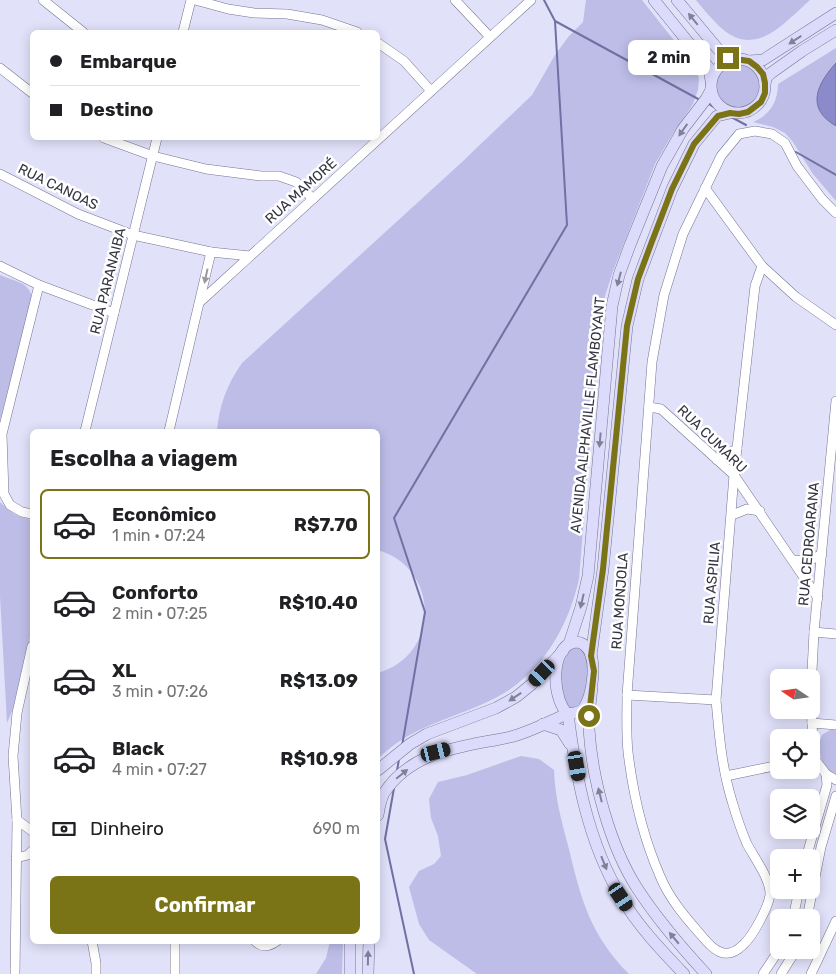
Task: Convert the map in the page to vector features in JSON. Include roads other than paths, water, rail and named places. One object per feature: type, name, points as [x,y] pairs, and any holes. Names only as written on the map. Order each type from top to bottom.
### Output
[{"type":"street","points":[[43,0],[80,30]]},
{"type":"street","points":[[184,30],[191,0]]},
{"type":"street","points":[[195,0],[228,9],[254,13],[286,14],[322,20],[351,30]]},
{"type":"street","points":[[455,0],[490,37]]},
{"type":"street","name":"RUA MAMORÉ","points":[[380,133],[431,91],[530,0]]},
{"type":"street","points":[[654,0],[709,68],[714,99],[721,108],[730,113],[748,112],[761,102],[765,93],[763,74],[749,61]]},
{"type":"street","points":[[678,0],[722,54],[735,60]]},
{"type":"street","points":[[711,85],[715,72],[721,65],[740,59],[749,61],[764,60],[836,13]]},
{"type":"street","points":[[765,83],[771,73],[836,30]]},
{"type":"street","points":[[380,44],[404,61],[431,91]]},
{"type":"street","points":[[0,68],[30,91]]},
{"type":"street","name":"AVENIDA ALPHAVILLE FLAMBOYANT","points":[[567,713],[561,706],[556,685],[556,671],[581,607],[588,576],[612,306],[619,275],[662,166],[683,129],[706,100],[711,85]]},
{"type":"street","name":"AVENIDA ALPHAVILLE FLAMBOYANT","points":[[592,687],[594,671],[591,656],[603,569],[627,326],[638,279],[672,189],[694,144],[718,116],[730,113]]},
{"type":"street","name":"RUA MONJOLA","points":[[770,896],[757,926],[745,944],[734,953],[718,952],[706,942],[679,910],[660,877],[634,795],[628,750],[627,695],[652,362],[664,295],[683,234],[721,156],[739,134],[754,131],[772,134],[785,143],[797,166],[822,199],[836,213]]},
{"type":"street","points":[[109,140],[153,156],[206,169],[260,176],[279,176],[296,182],[313,199]]},
{"type":"street","name":"RUA PARANAIBA","points":[[85,429],[157,140]]},
{"type":"street","name":"RUA MAMORÉ","points":[[201,301],[313,199],[371,140]]},
{"type":"street","name":"RUA CANOAS","points":[[0,174],[78,214],[133,235],[211,252],[250,256]]},
{"type":"street","points":[[705,188],[762,266],[796,297],[836,325]]},
{"type":"street","points":[[170,429],[211,252]]},
{"type":"street","points":[[0,266],[39,285],[114,313]]},
{"type":"street","name":"RUA ASPILIA","points":[[762,266],[755,286],[734,475],[716,700],[719,736],[731,800],[747,843],[768,884],[770,896]]},
{"type":"street","points":[[30,514],[22,512],[10,505],[4,494],[2,434],[39,285]]},
{"type":"street","name":"RUA CEDROARANA","points":[[812,669],[836,401]]},
{"type":"street","name":"RUA CUMARU","points":[[649,407],[661,409],[734,475],[818,598]]},
{"type":"street","points":[[717,460],[737,449]]},
{"type":"street","points":[[732,515],[747,509],[760,511]]},
{"type":"street","points":[[793,560],[809,561],[822,554]]},
{"type":"street","points":[[814,632],[836,634]]},
{"type":"street","points":[[380,768],[410,744],[428,734],[496,708],[516,697],[532,684],[566,648],[577,642],[584,644],[591,656]]},
{"type":"street","points":[[15,974],[17,820],[14,747],[17,713],[30,655]]},
{"type":"street","points":[[380,807],[383,794],[398,777],[419,761],[436,752],[512,736],[567,713],[577,713],[582,709],[592,687]]},
{"type":"street","points":[[592,687],[589,730],[598,787],[609,829],[621,859],[636,887],[672,936],[706,974]]},
{"type":"street","points":[[627,695],[716,700]]},
{"type":"street","points":[[567,713],[581,793],[606,868],[621,897],[640,924],[684,974]]},
{"type":"street","points":[[812,719],[812,729]]},
{"type":"street","points":[[812,723],[836,725]]},
{"type":"street","points":[[542,724],[561,730],[574,752]]},
{"type":"street","points":[[726,776],[770,767]]},
{"type":"street","points":[[820,767],[826,774],[836,780]]},
{"type":"street","points":[[809,849],[827,785],[826,774]]},
{"type":"street","points":[[809,909],[821,847],[836,796]]},
{"type":"street","points":[[17,820],[30,829]]},
{"type":"street","points":[[16,858],[30,853]]},
{"type":"street","points":[[811,974],[836,921]]},
{"type":"street","points":[[93,944],[96,974]]},
{"type":"street","points":[[175,974],[176,944]]},
{"type":"street","points":[[260,944],[264,946],[273,944]]},
{"type":"street","points":[[350,944],[350,974]]},
{"type":"street","points":[[368,974],[369,944]]},
{"type":"street","points":[[763,974],[773,959]]},
{"type":"street","points":[[781,974],[790,959]]},
{"type":"waterway","points":[[402,746],[425,612],[394,518],[567,225],[555,21],[544,0]]},
{"type":"waterway","points":[[555,21],[700,100]]},
{"type":"waterway","points":[[709,104],[715,108]]},
{"type":"waterway","points":[[733,118],[746,125]]},
{"type":"waterway","points":[[796,152],[836,175]]},
{"type":"waterway","points":[[397,771],[399,759]]},
{"type":"waterway","points":[[394,788],[385,839],[414,974]]}]
